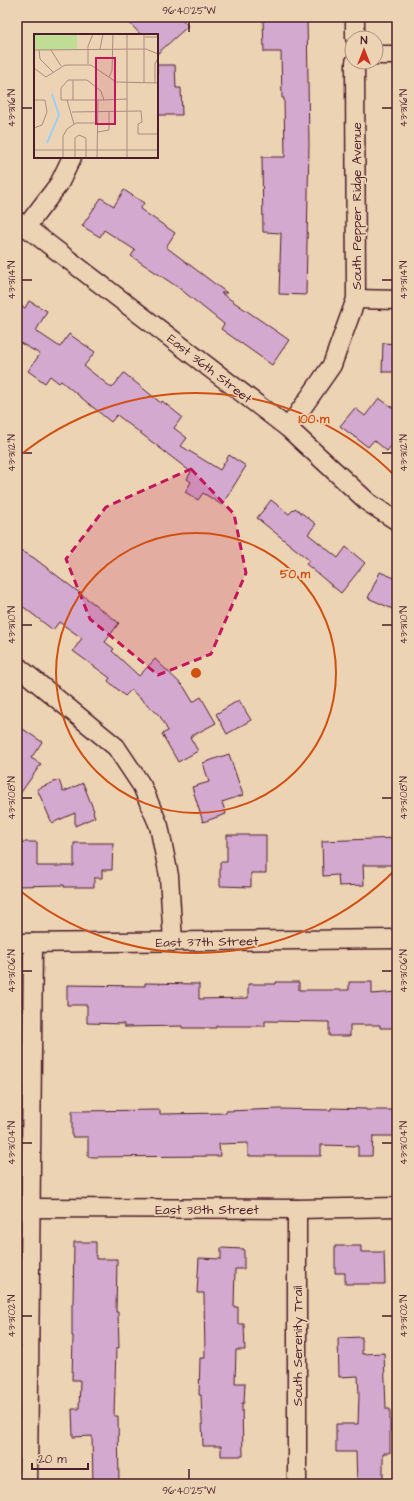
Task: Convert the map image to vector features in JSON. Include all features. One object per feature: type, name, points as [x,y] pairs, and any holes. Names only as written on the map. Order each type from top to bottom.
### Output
[{"type":"street","points":[[355,17],[355,30]]},
{"type":"street","points":[[384,55],[397,55]]},
{"type":"street","name":"South Pepper Ridge Avenue","points":[[288,428],[332,365],[356,299],[355,70]]},
{"type":"street","points":[[22,224],[59,184],[72,158]]},
{"type":"street","name":"East 36th Street","points":[[22,224],[288,428],[369,503],[397,522]]},
{"type":"street","points":[[356,299],[397,300]]},
{"type":"street","points":[[17,666],[116,747],[142,786],[158,826],[169,876],[173,942]]},
{"type":"street","name":"East 37th Street","points":[[25,943],[397,939]]},
{"type":"street","points":[[24,1476],[23,1208],[25,943]]},
{"type":"street","name":"East 38th Street","points":[[23,1208],[297,1209],[397,1207]]},
{"type":"street","name":"South Serenity Trail","points":[[297,1209],[297,1484]]},
{"type":"highlighted area","points":[[191,469],[234,514],[246,573],[211,654],[158,675],[90,619],[66,559],[106,507]]},
{"type":"building","points":[[124,17],[180,17],[188,26],[158,53],[158,34],[140,34]]},
{"type":"building","points":[[263,17],[307,17],[309,144],[306,295],[279,294],[281,233],[263,232],[262,157],[285,157],[284,98],[282,98],[281,52],[264,52]]},
{"type":"building","points":[[158,65],[175,65],[176,88],[181,88],[182,115],[158,115]]},
{"type":"building","points":[[124,190],[144,203],[140,209],[175,233],[166,247],[227,293],[221,293],[289,340],[272,365],[221,329],[224,324],[179,288],[131,256],[135,250],[104,230],[100,237],[82,226],[101,198],[114,206]]},
{"type":"building","points":[[29,301],[47,311],[36,331],[60,347],[69,334],[95,352],[84,366],[112,388],[124,373],[161,403],[162,401],[182,417],[174,428],[187,438],[181,446],[220,470],[229,455],[246,466],[222,505],[203,493],[198,500],[185,492],[191,482],[187,479],[191,472],[117,415],[111,422],[61,381],[59,383],[50,376],[45,383],[28,371],[40,354],[17,341],[17,303],[25,308]]},
{"type":"building","points":[[383,343],[397,344],[397,372],[382,372]]},
{"type":"building","points":[[379,398],[397,411],[397,439],[387,451],[374,440],[368,447],[340,426],[355,408],[365,416]]},
{"type":"building","points":[[271,500],[289,514],[295,508],[316,524],[308,534],[338,558],[346,547],[365,563],[341,593],[306,564],[309,560],[257,518]]},
{"type":"building","points":[[17,548],[34,558],[119,623],[105,642],[114,649],[112,651],[139,676],[155,659],[184,687],[193,702],[201,697],[216,723],[190,737],[198,751],[178,762],[162,734],[168,731],[160,716],[131,690],[125,696],[108,681],[110,678],[73,651],[82,638],[59,622],[53,630],[17,602]]},
{"type":"building","points":[[380,572],[397,579],[397,611],[368,598]]},
{"type":"building","points":[[239,700],[251,720],[227,734],[216,714]]},
{"type":"building","points":[[17,725],[42,742],[31,758],[41,764],[17,798]]},
{"type":"building","points":[[229,754],[243,795],[222,802],[226,814],[203,822],[192,787],[209,782],[203,763]]},
{"type":"building","points":[[59,780],[63,792],[83,783],[95,817],[75,826],[75,813],[52,823],[37,789]]},
{"type":"building","points":[[227,835],[266,835],[266,873],[251,873],[251,887],[220,886],[220,862],[227,862]]},
{"type":"building","points":[[397,838],[397,865],[363,865],[364,885],[339,886],[338,875],[323,876],[322,841]]},
{"type":"building","points":[[17,842],[37,842],[37,866],[74,866],[74,843],[113,843],[112,870],[102,870],[102,878],[94,878],[94,887],[64,887],[64,885],[17,886]]},
{"type":"building","points":[[276,982],[299,982],[299,990],[349,990],[349,982],[372,982],[372,994],[397,992],[397,1028],[380,1028],[380,1025],[350,1025],[350,1036],[329,1036],[329,1022],[265,1021],[265,1026],[216,1026],[216,1028],[182,1028],[182,1026],[124,1027],[124,1024],[87,1023],[87,1005],[67,1005],[67,985],[145,986],[145,983],[199,984],[199,999],[248,998],[248,984],[276,984]]},
{"type":"building","points":[[331,1108],[397,1110],[397,1136],[373,1136],[372,1156],[358,1156],[358,1146],[321,1145],[321,1156],[248,1156],[248,1143],[219,1144],[220,1156],[88,1157],[88,1137],[72,1137],[72,1111],[160,1110],[160,1114],[226,1113],[226,1111],[280,1109],[331,1110]]},
{"type":"building","points":[[74,1242],[96,1242],[96,1259],[117,1259],[116,1312],[118,1312],[119,1348],[116,1348],[114,1416],[118,1416],[119,1484],[93,1484],[92,1436],[73,1437],[72,1409],[79,1409],[80,1380],[72,1380]]},
{"type":"building","points":[[335,1246],[361,1246],[361,1252],[384,1252],[385,1284],[345,1284],[345,1273],[335,1273]]},
{"type":"building","points":[[221,1248],[244,1249],[244,1269],[235,1269],[234,1307],[238,1307],[238,1324],[244,1324],[245,1350],[236,1350],[235,1383],[245,1383],[244,1403],[242,1403],[243,1456],[221,1456],[221,1446],[203,1446],[201,1395],[199,1395],[200,1358],[205,1358],[204,1293],[197,1293],[199,1258],[221,1259]]},
{"type":"building","points":[[362,1337],[362,1354],[384,1353],[386,1409],[390,1409],[390,1453],[383,1453],[383,1484],[357,1484],[356,1452],[336,1452],[336,1424],[358,1424],[359,1394],[358,1376],[339,1377],[338,1338]]}]
